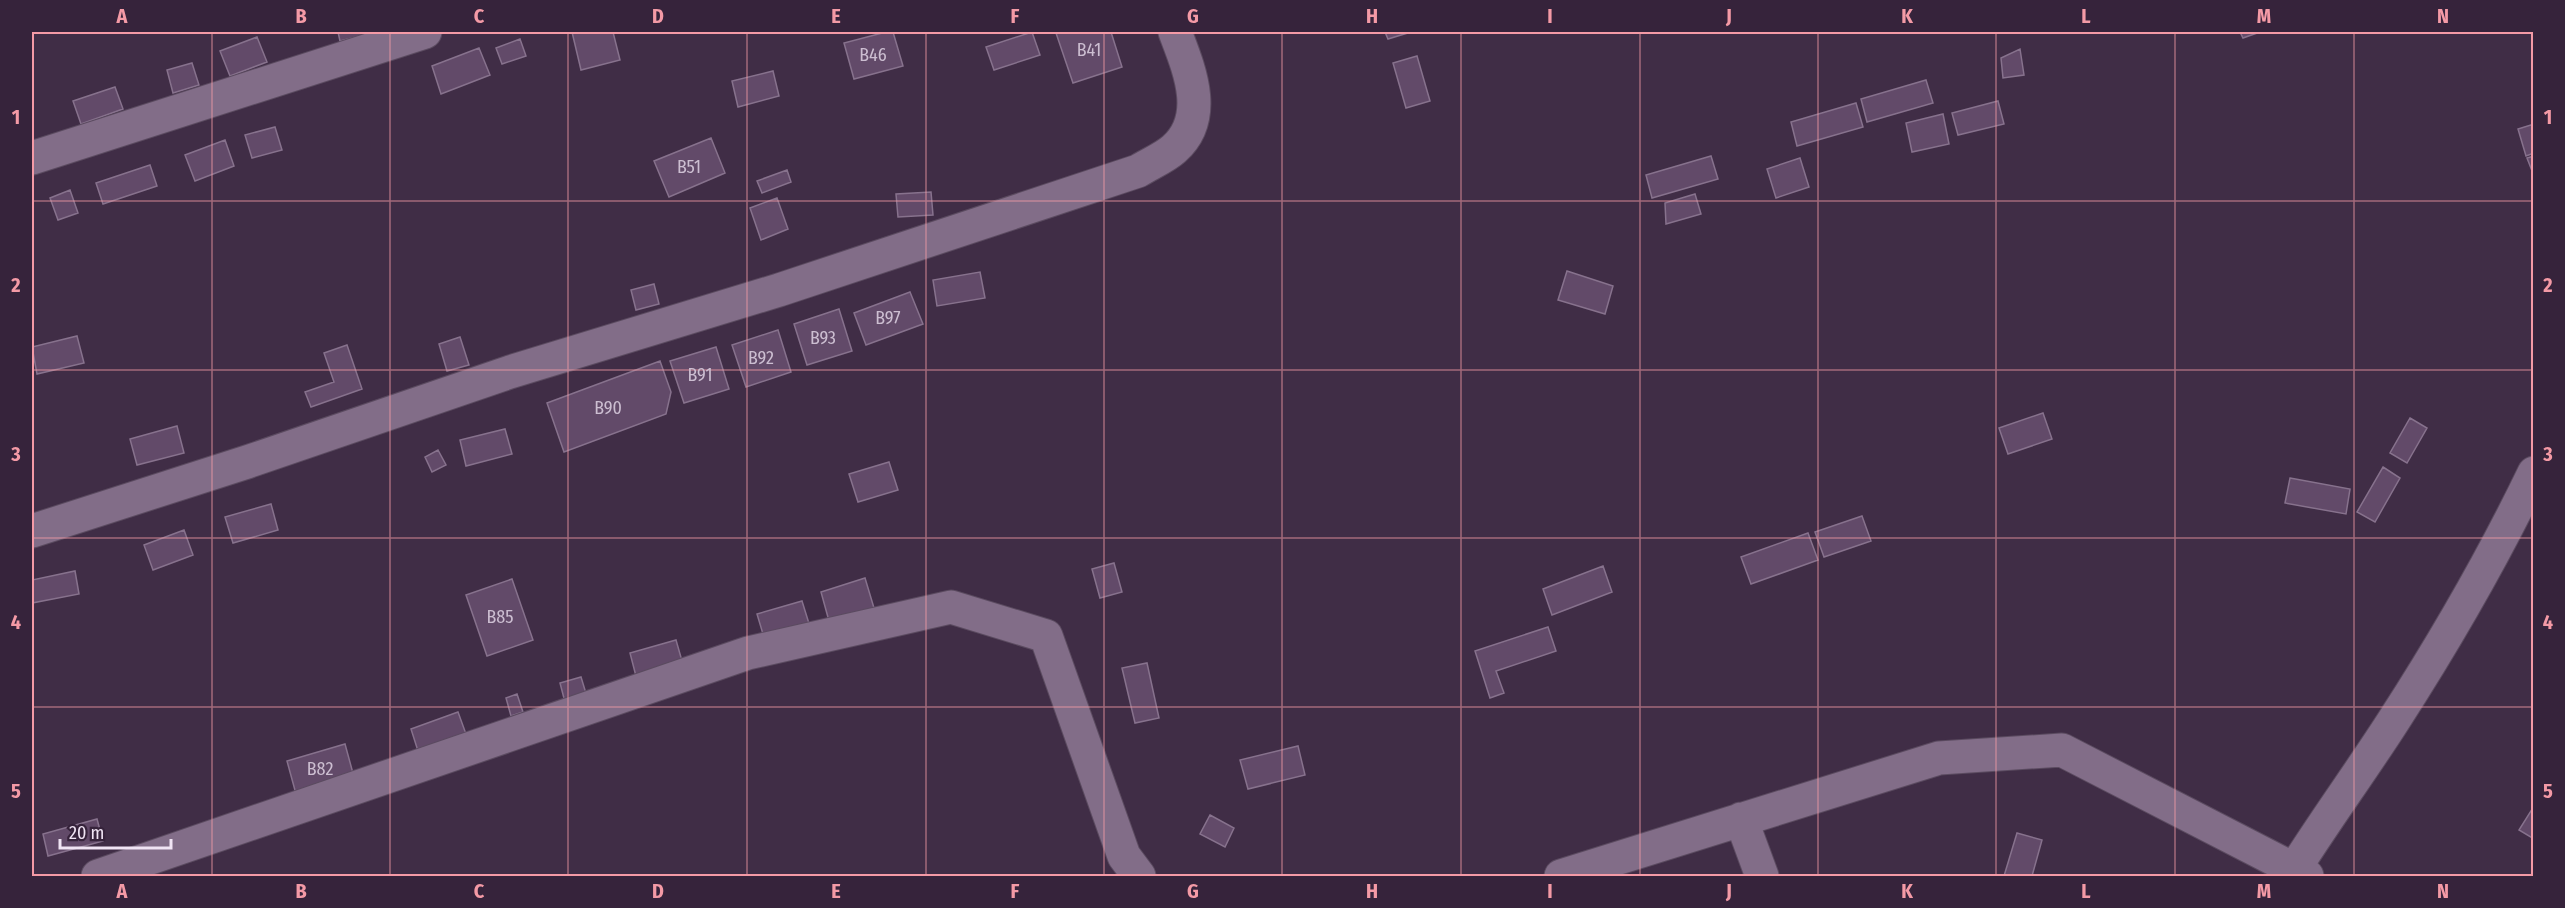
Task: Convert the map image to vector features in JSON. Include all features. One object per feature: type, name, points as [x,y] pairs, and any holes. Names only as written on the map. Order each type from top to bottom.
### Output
[{"type":"street","points":[[32,158],[425,32]]},
{"type":"street","points":[[32,531],[247,462],[510,372],[779,290],[1138,171],[1174,149],[1192,125],[1194,104],[1189,69],[1175,32]]},
{"type":"street","points":[[1561,876],[1939,758],[2062,750],[2297,874],[2395,719],[2470,592],[2534,473]]},
{"type":"street","points":[[98,876],[748,653],[951,607],[1046,636],[1125,856],[1139,876]]},
{"type":"street","points":[[1741,819],[1762,876]]},
{"type":"building","points":[[338,32],[367,32],[368,34],[340,41]]},
{"type":"building","points":[[572,32],[613,32],[620,60],[581,70]]},
{"type":"building","points":[[893,32],[903,66],[854,79],[844,43]]},
{"type":"building","points":[[1032,32],[1040,55],[994,70],[986,47]]},
{"type":"building","points":[[1111,32],[1122,67],[1073,83],[1056,33]]},
{"type":"building","points":[[1385,32],[1411,32],[1388,39]]},
{"type":"building","points":[[2240,32],[2260,32],[2243,38]]},
{"type":"building","points":[[257,37],[267,62],[230,76],[220,51]]},
{"type":"building","points":[[520,39],[526,56],[502,64],[496,48]]},
{"type":"building","points":[[479,48],[490,75],[441,94],[432,66]]},
{"type":"building","points":[[2020,49],[2024,75],[2003,78],[2001,58]]},
{"type":"building","points":[[1417,56],[1430,101],[1406,108],[1393,63]]},
{"type":"building","points":[[192,63],[199,85],[173,93],[167,70]]},
{"type":"building","points":[[773,71],[779,96],[738,107],[732,81]]},
{"type":"building","points":[[1926,80],[1933,103],[1867,122],[1861,99]]},
{"type":"building","points":[[115,87],[123,109],[81,124],[73,101]]},
{"type":"building","points":[[1998,101],[2004,124],[1958,135],[1952,113]]},
{"type":"building","points":[[1856,103],[1863,127],[1797,146],[1791,122]]},
{"type":"building","points":[[1943,114],[1949,144],[1912,152],[1906,123]]},
{"type":"building","points":[[2534,124],[2534,153],[2526,156],[2518,129]]},
{"type":"building","points":[[275,127],[282,150],[252,158],[245,135]]},
{"type":"building","points":[[711,138],[725,173],[669,197],[654,161]]},
{"type":"building","points":[[225,140],[234,166],[195,181],[185,155]]},
{"type":"building","points":[[1711,156],[1718,179],[1652,198],[1646,175]]},
{"type":"building","points":[[2534,156],[2534,176],[2527,158]]},
{"type":"building","points":[[1800,158],[1809,187],[1776,198],[1767,169]]},
{"type":"building","points":[[150,165],[157,186],[103,204],[96,183]]},
{"type":"building","points":[[787,170],[791,182],[762,193],[757,181]]},
{"type":"building","points":[[70,190],[78,213],[58,220],[50,198]]},
{"type":"building","points":[[931,192],[933,215],[898,217],[896,194]]},
{"type":"building","points":[[1695,194],[1701,214],[1666,224],[1665,203]]},
{"type":"building","points":[[777,198],[788,229],[761,240],[750,208]]},
{"type":"building","points":[[1567,271],[1613,286],[1605,314],[1558,300]]},
{"type":"building","points":[[980,272],[985,298],[937,306],[933,280]]},
{"type":"building","points":[[654,284],[659,304],[636,310],[631,290]]},
{"type":"building","points":[[910,292],[923,324],[866,345],[854,313]]},
{"type":"building","points":[[839,309],[852,351],[807,365],[794,324]]},
{"type":"building","points":[[778,330],[791,372],[746,387],[732,345]]},
{"type":"building","points":[[77,336],[84,363],[37,374],[32,347]]},
{"type":"building","points":[[460,337],[469,365],[447,371],[439,344]]},
{"type":"building","points":[[347,345],[362,389],[311,407],[305,392],[334,382],[324,353]]},
{"type":"building","points":[[716,347],[729,389],[684,403],[670,361]]},
{"type":"building","points":[[660,361],[671,392],[666,414],[564,452],[547,403]]},
{"type":"building","points":[[2043,413],[2052,439],[2008,454],[1999,428]]},
{"type":"building","points":[[2410,418],[2427,428],[2407,463],[2390,453]]},
{"type":"building","points":[[177,426],[184,453],[137,465],[130,439]]},
{"type":"building","points":[[505,429],[512,454],[466,466],[460,440]]},
{"type":"building","points":[[438,450],[446,465],[432,472],[425,457]]},
{"type":"building","points":[[889,462],[898,490],[858,502],[849,474]]},
{"type":"building","points":[[2383,467],[2400,478],[2375,522],[2357,512]]},
{"type":"building","points":[[2290,478],[2350,489],[2346,514],[2285,503]]},
{"type":"building","points":[[271,504],[278,530],[233,543],[225,517]]},
{"type":"building","points":[[1862,516],[1871,541],[1824,557],[1815,532]]},
{"type":"building","points":[[184,530],[193,555],[153,570],[144,545]]},
{"type":"building","points":[[1808,533],[1818,560],[1751,584],[1741,557]]},
{"type":"building","points":[[1114,563],[1122,592],[1100,598],[1092,569]]},
{"type":"building","points":[[1603,566],[1612,592],[1552,615],[1543,589]]},
{"type":"building","points":[[75,571],[79,594],[32,603],[32,580]]},
{"type":"building","points":[[865,578],[874,608],[829,621],[821,592]]},
{"type":"building","points":[[512,579],[533,640],[487,656],[466,595]]},
{"type":"building","points":[[802,601],[811,630],[766,644],[757,614]]},
{"type":"building","points":[[1548,627],[1556,651],[1496,671],[1504,693],[1490,698],[1475,651]]},
{"type":"building","points":[[676,640],[684,668],[637,680],[630,653]]},
{"type":"building","points":[[1147,663],[1159,718],[1135,723],[1122,668]]},
{"type":"building","points":[[581,677],[588,700],[566,706],[560,683]]},
{"type":"building","points":[[517,694],[523,712],[511,716],[506,698]]},
{"type":"building","points":[[458,712],[466,734],[418,751],[411,729]]},
{"type":"building","points":[[345,744],[354,777],[296,794],[287,761]]},
{"type":"building","points":[[1298,746],[1305,775],[1248,789],[1240,760]]},
{"type":"building","points":[[2534,806],[2534,839],[2519,830]]},
{"type":"building","points":[[1210,815],[1234,828],[1225,847],[1200,834]]},
{"type":"building","points":[[97,819],[103,841],[48,856],[43,834]]},
{"type":"building","points":[[2017,833],[2042,840],[2032,876],[2004,876]]}]
